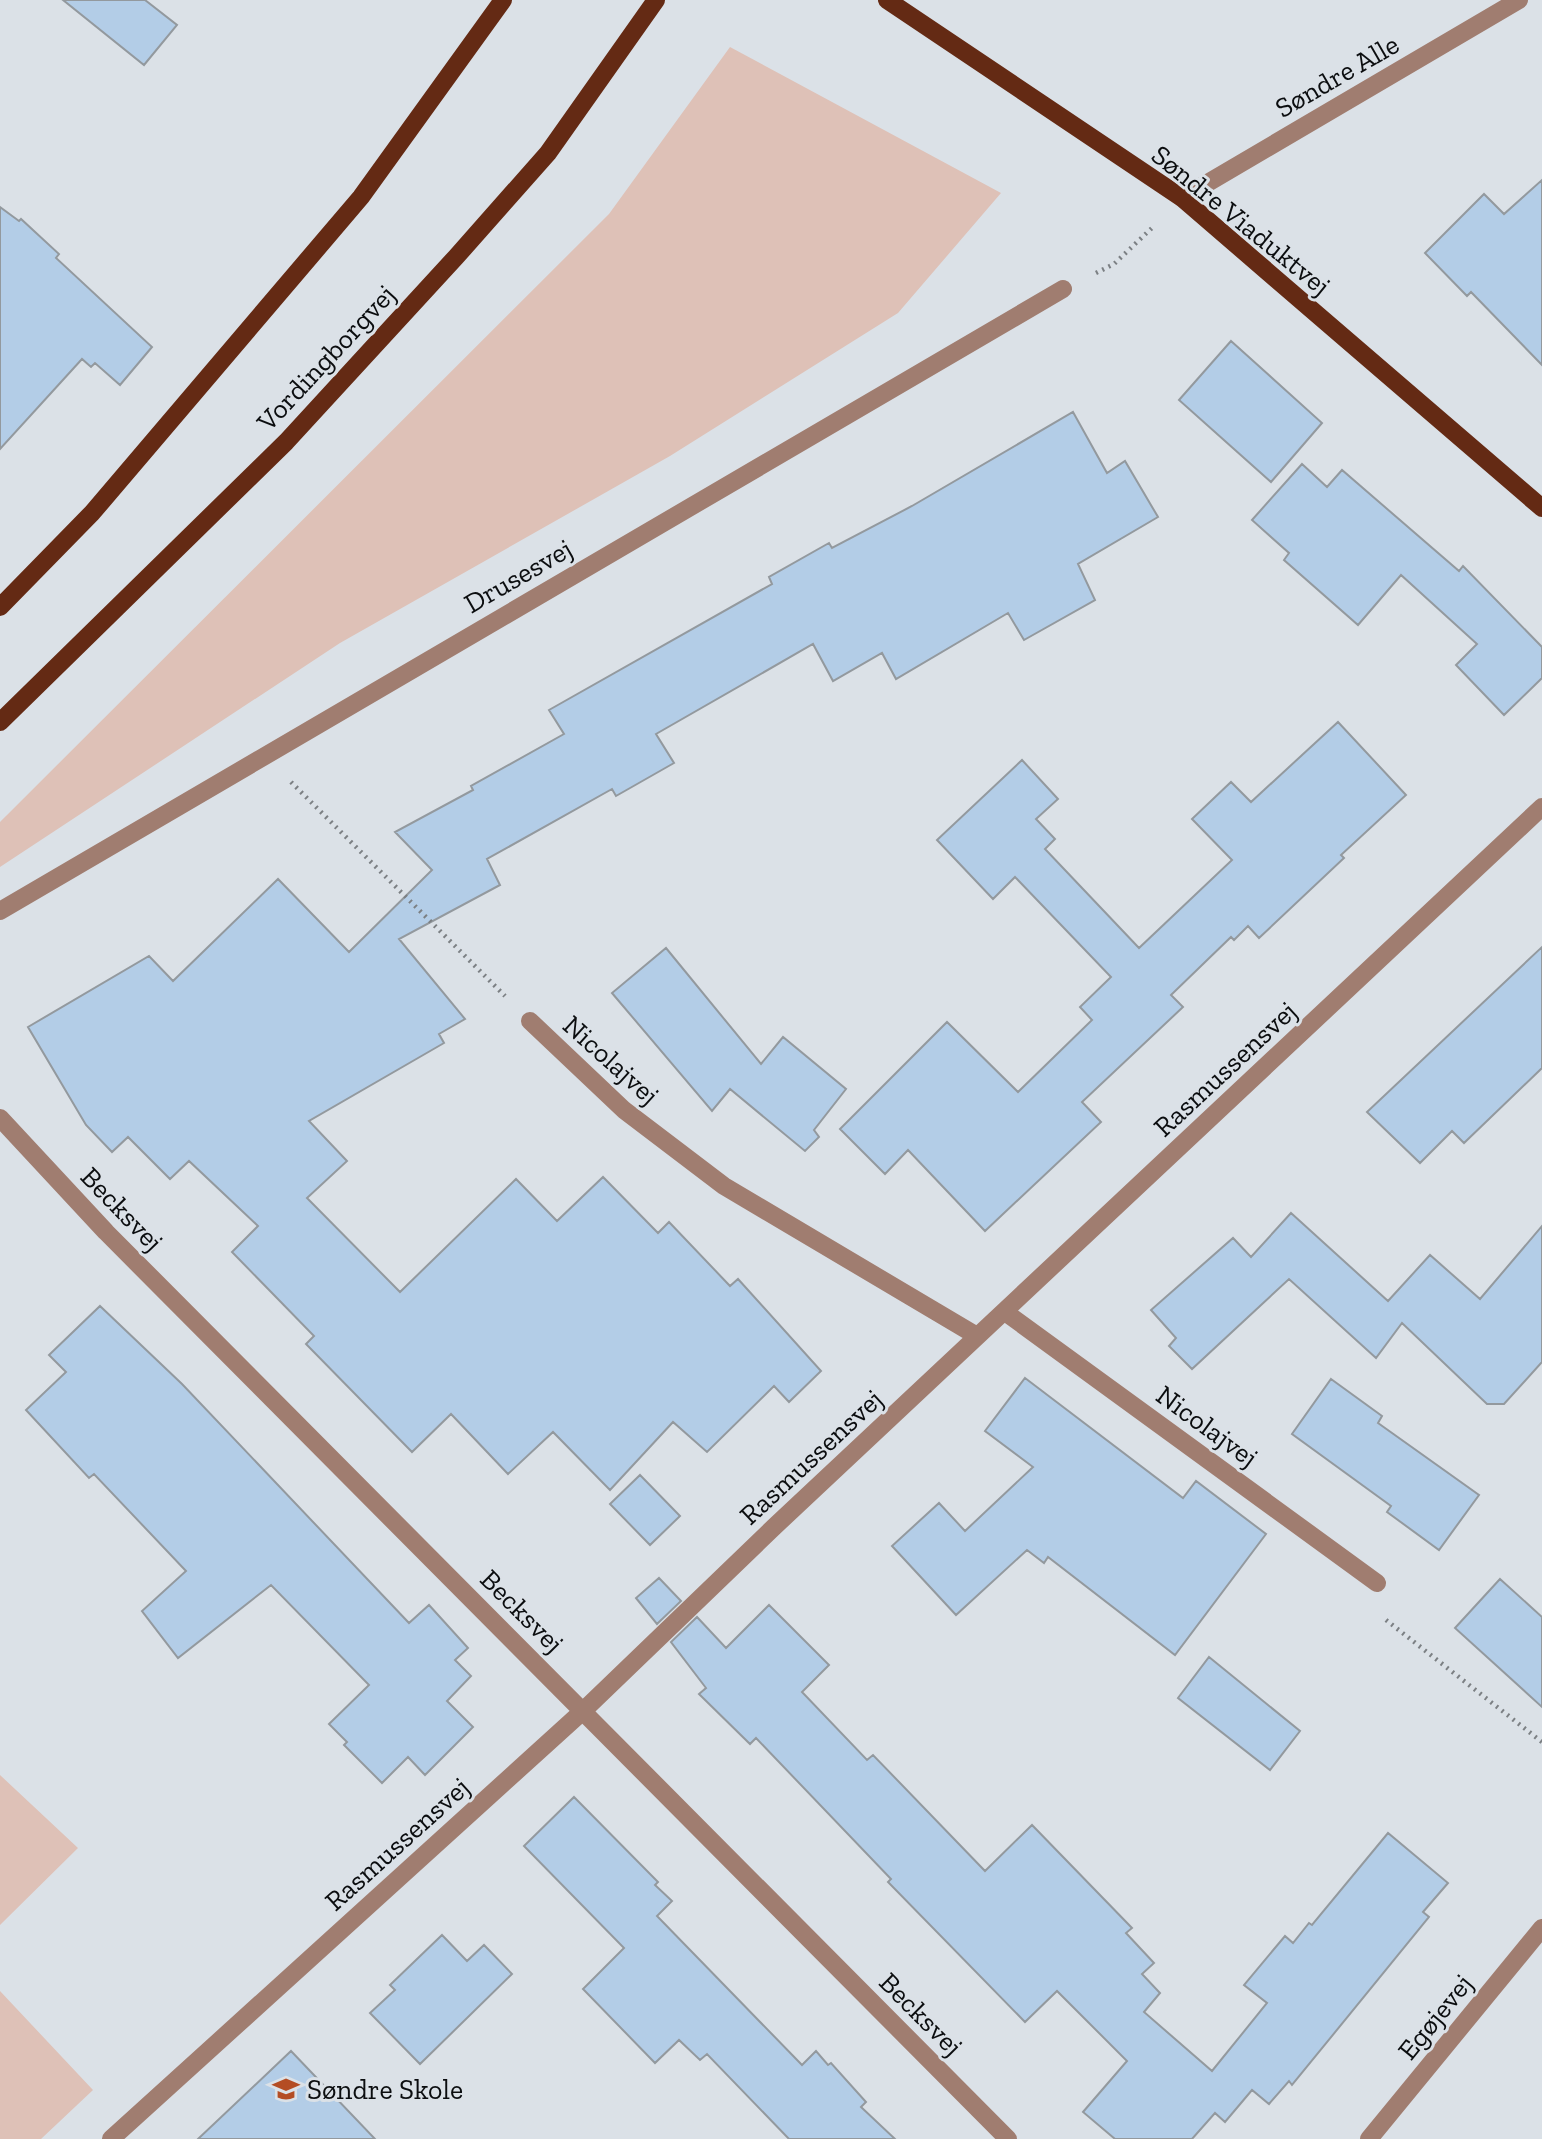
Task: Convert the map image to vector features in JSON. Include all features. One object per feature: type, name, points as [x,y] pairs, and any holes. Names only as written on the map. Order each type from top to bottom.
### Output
[{"type":"main road","points":[[0,607],[92,513],[344,217],[503,0]]},
{"type":"main road","name":"Vordingborgvej","points":[[0,722],[286,442],[456,257],[548,153],[656,0]]},
{"type":"main road","name":"Søndre Viaduktvej","points":[[887,0],[1182,198],[1542,508]]},
{"type":"street","name":"Søndre Alle","points":[[1182,198],[1520,0]]},
{"type":"street","name":"Drusesvej","points":[[0,911],[1063,289]]},
{"type":"street","name":"Rasmussensvej","points":[[111,2139],[584,1710],[1542,807]]},
{"type":"street","name":"Nicolajvej","points":[[530,1021],[624,1110],[724,1186],[978,1336]]},
{"type":"street","name":"Becksvej","points":[[0,1118],[116,1242],[1008,2139]]},
{"type":"street","name":"Nicolajvej","points":[[1005,1312],[1377,1583]]},
{"type":"street","name":"Egøjevej","points":[[1369,2139],[1542,1928]]},
{"type":"path","points":[[1063,289],[1114,264],[1182,198]]},
{"type":"path","name":"Nicolajvej","points":[[264,755],[530,1021]]},
{"type":"path","points":[[1377,1583],[1387,1622],[1542,1742]]},
{"type":"shaded area","points":[[730,47],[1001,193],[898,313],[670,456],[340,643],[0,867],[0,822],[609,214]]},
{"type":"shaded area","points":[[0,1775],[78,1848],[0,1925]]},
{"type":"shaded area","points":[[0,1991],[93,2090],[41,2139],[0,2139]]},
{"type":"building","points":[[63,0],[145,0],[177,25],[144,65]]},
{"type":"building","points":[[1542,180],[1542,365],[1471,292],[1467,296],[1425,253],[1484,194],[1504,214]]},
{"type":"building","points":[[0,207],[19,221],[21,219],[59,254],[56,258],[152,347],[120,385],[95,363],[91,367],[82,359],[0,449]]},
{"type":"building","points":[[1231,341],[1322,423],[1271,482],[1179,400]]},
{"type":"building","points":[[1073,412],[1107,473],[1125,461],[1158,517],[1078,564],[1095,600],[1024,640],[1008,613],[896,679],[882,653],[833,681],[813,644],[656,734],[674,763],[616,796],[612,789],[487,859],[500,885],[399,939],[465,1019],[439,1034],[444,1043],[309,1121],[347,1161],[307,1198],[400,1292],[516,1179],[557,1221],[603,1177],[658,1233],[669,1222],[730,1286],[738,1279],[821,1371],[789,1402],[774,1386],[707,1452],[673,1422],[610,1490],[553,1432],[508,1474],[451,1414],[412,1452],[306,1344],[314,1336],[232,1252],[258,1226],[189,1161],[170,1179],[128,1137],[112,1152],[86,1125],[28,1027],[149,956],[173,981],[278,879],[349,952],[432,870],[395,832],[473,790],[471,786],[564,734],[549,710],[772,584],[769,577],[829,543],[832,548],[912,506]]},
{"type":"building","points":[[1302,464],[1327,487],[1342,470],[1459,571],[1463,566],[1542,647],[1542,678],[1504,715],[1456,665],[1477,644],[1401,575],[1358,625],[1284,560],[1289,553],[1252,520]]},
{"type":"building","points":[[1338,722],[1406,795],[1341,855],[1344,858],[1259,938],[1248,926],[1234,940],[1231,937],[1171,995],[1183,1007],[1082,1102],[1101,1122],[985,1231],[908,1150],[885,1174],[840,1129],[947,1022],[1018,1092],[1092,1020],[1080,1007],[1111,977],[1015,877],[993,899],[937,840],[1022,760],[1058,799],[1036,819],[1055,839],[1045,849],[1139,948],[1232,860],[1192,819],[1231,782],[1251,802]]},
{"type":"building","points":[[1542,947],[1542,1068],[1464,1143],[1452,1131],[1420,1163],[1367,1112]]},
{"type":"building","points":[[666,948],[761,1064],[783,1037],[846,1089],[814,1130],[819,1137],[805,1151],[730,1089],[712,1111],[612,993]]},
{"type":"building","points":[[1291,1213],[1388,1301],[1430,1255],[1480,1299],[1542,1226],[1542,1362],[1504,1404],[1487,1404],[1402,1323],[1376,1358],[1289,1279],[1192,1369],[1169,1346],[1176,1338],[1151,1310],[1233,1238],[1251,1257]]},
{"type":"building","points":[[100,1306],[182,1384],[409,1623],[429,1605],[468,1648],[455,1660],[471,1676],[447,1701],[473,1727],[425,1775],[408,1757],[382,1783],[344,1745],[347,1742],[329,1724],[369,1685],[271,1585],[178,1658],[142,1611],[186,1571],[94,1474],[89,1478],[26,1410],[66,1372],[49,1355]]},
{"type":"building","points":[[1025,1378],[1183,1498],[1196,1481],[1266,1534],[1175,1655],[1048,1557],[1044,1563],[1027,1550],[956,1615],[892,1546],[939,1503],[965,1531],[1033,1467],[985,1431]]},
{"type":"building","points":[[1331,1379],[1382,1416],[1378,1423],[1479,1495],[1439,1550],[1387,1512],[1391,1506],[1292,1434]]},
{"type":"building","points":[[640,1475],[680,1516],[650,1545],[610,1504]]},
{"type":"building","points":[[659,1578],[681,1601],[657,1624],[636,1598]]},
{"type":"building","points":[[1500,1579],[1542,1617],[1542,1707],[1455,1628]]},
{"type":"building","points":[[769,1605],[829,1665],[802,1692],[867,1760],[873,1755],[985,1871],[1032,1825],[1132,1928],[1126,1933],[1154,1963],[1142,1974],[1160,1993],[1144,2012],[1212,2071],[1267,2003],[1244,1985],[1285,1936],[1293,1943],[1309,1923],[1312,1925],[1388,1833],[1448,1883],[1423,1912],[1429,1917],[1292,2085],[1289,2081],[1269,2104],[1252,2090],[1225,2122],[1215,2113],[1192,2139],[1115,2139],[1083,2112],[1127,2061],[1057,1991],[1025,2022],[888,1882],[891,1879],[756,1738],[750,1744],[699,1694],[706,1688],[671,1642],[697,1617],[726,1648]]},
{"type":"building","points":[[1209,1657],[1300,1731],[1270,1770],[1178,1698]]},
{"type":"building","points":[[574,1797],[658,1882],[655,1885],[672,1901],[657,1916],[802,2065],[816,2051],[828,2065],[831,2063],[866,2102],[861,2107],[895,2139],[789,2139],[707,2054],[700,2060],[679,2040],[655,2063],[583,1989],[624,1948],[524,1846]]},
{"type":"building","points":[[442,1935],[467,1961],[484,1945],[512,1974],[420,2064],[370,2013],[395,1990],[390,1985]]},
{"type":"building","name":"Søndre Skole","points":[[291,2051],[375,2139],[198,2139]]},
{"type":"place","name":"Søndre Skole","points":[[286,2089]]}]
